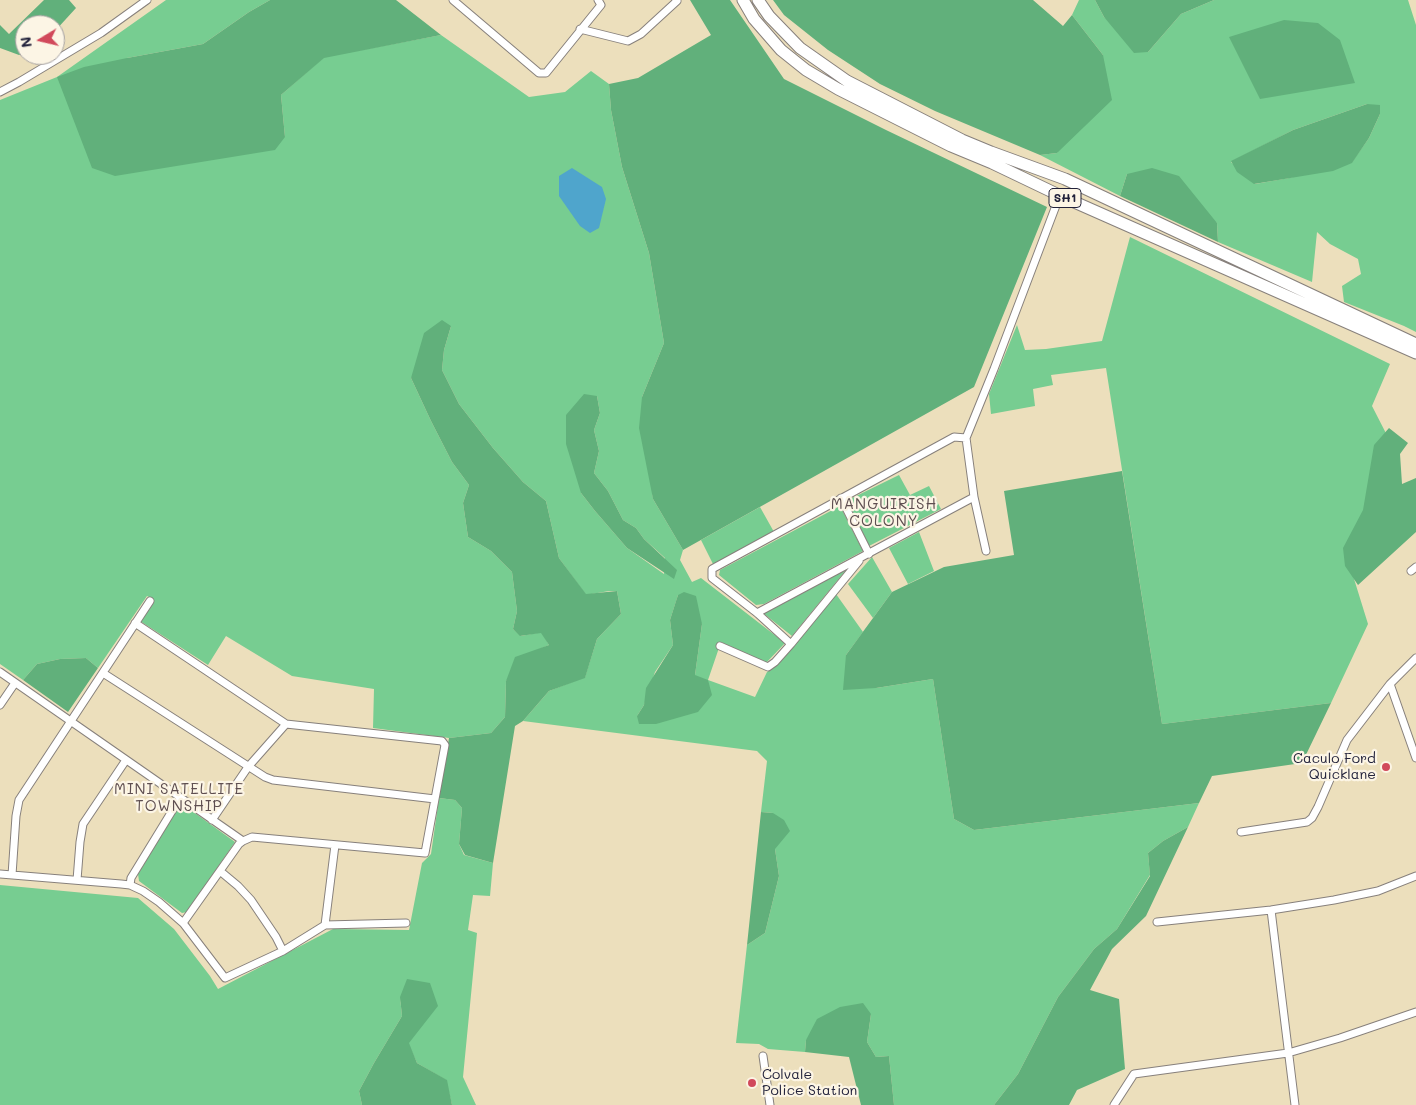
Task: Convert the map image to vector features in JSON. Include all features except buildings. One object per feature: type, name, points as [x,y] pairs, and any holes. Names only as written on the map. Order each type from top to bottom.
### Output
[{"type":"main road","name":"SH1","points":[[743,0],[754,19],[781,50],[806,70],[838,89],[951,146],[1416,353]]},
{"type":"main road","name":"SH1","points":[[758,0],[769,16],[800,48],[847,81],[962,140],[1076,185],[1416,344]]},
{"type":"main road","points":[[1058,177],[1061,195],[1076,185]]},
{"type":"street","points":[[0,92],[101,33],[147,0]]},
{"type":"street","points":[[454,0],[539,73],[546,73],[601,5],[598,0]]},
{"type":"street","points":[[580,29],[628,41],[641,34],[676,0]]},
{"type":"street","points":[[986,551],[974,497],[966,438],[1061,195]]},
{"type":"street","points":[[791,644],[758,613],[712,578],[712,569],[954,437],[966,438]]},
{"type":"street","points":[[758,613],[974,497]]},
{"type":"street","points":[[841,498],[869,554]]},
{"type":"street","points":[[720,646],[768,667],[791,644],[861,559]]},
{"type":"street","points":[[12,875],[17,806],[22,795],[150,600]]},
{"type":"street","points":[[135,623],[286,724],[442,741],[445,745],[425,853],[252,837],[243,841],[183,923]]},
{"type":"street","points":[[1241,832],[1307,822],[1312,818],[1347,740],[1390,684],[1416,658]]},
{"type":"street","points":[[0,672],[243,841]]},
{"type":"street","points":[[103,673],[265,777],[273,780],[436,799]]},
{"type":"street","points":[[0,705],[15,683]]},
{"type":"street","points":[[1390,684],[1416,758]]},
{"type":"street","points":[[212,820],[248,767],[286,724]]},
{"type":"street","points":[[77,880],[83,824],[126,760]]},
{"type":"street","points":[[130,885],[131,878],[180,798]]},
{"type":"street","points":[[325,925],[335,845]]},
{"type":"street","points":[[220,871],[251,900],[283,951]]},
{"type":"street","points":[[0,874],[130,885],[143,891],[183,923],[225,978],[283,951],[325,925],[406,923]]},
{"type":"street","points":[[1157,922],[1272,910],[1334,900],[1378,891],[1416,876]]},
{"type":"street","points":[[1272,910],[1295,1105]]},
{"type":"street","points":[[1114,1105],[1134,1074],[1288,1054],[1416,1012]]},
{"type":"street","points":[[763,1056],[770,1105]]},
{"type":"green space","points":[[44,0],[69,0],[76,8],[65,20],[65,15],[29,15]]},
{"type":"green space","points":[[166,0],[270,0],[203,44],[127,58],[285,137],[281,95],[324,57],[441,35],[529,97],[565,92],[591,71],[609,84],[611,110],[622,167],[649,253],[664,343],[642,397],[653,499],[683,550],[680,560],[692,582],[701,578],[785,643],[766,663],[721,642],[708,680],[755,697],[767,672],[777,665],[836,594],[863,632],[846,655],[876,688],[933,679],[954,819],[974,830],[1199,803],[1188,827],[1163,841],[1148,853],[1150,875],[1117,929],[1094,949],[1058,997],[1018,1074],[994,1105],[894,1105],[889,1056],[876,1057],[867,1042],[871,1014],[806,1040],[805,1052],[768,1049],[759,1044],[736,1043],[747,945],[765,933],[779,876],[773,813],[761,812],[767,761],[757,751],[523,721],[549,691],[585,677],[597,639],[621,614],[617,591],[586,595],[559,558],[546,501],[523,482],[493,448],[459,404],[442,370],[444,350],[451,326],[411,378],[452,462],[469,485],[463,503],[468,537],[491,551],[512,572],[517,611],[513,629],[521,636],[542,632],[549,645],[535,651],[506,681],[505,717],[491,733],[449,738],[373,728],[374,689],[292,676],[226,636],[208,665],[140,621],[154,600],[147,596],[98,668],[86,658],[60,659],[37,664],[23,680],[0,664],[0,100],[57,77]],"holes":[[[597,396],[600,413],[594,430],[599,451],[594,473],[608,491],[623,520],[636,528],[644,539],[665,558],[664,574],[627,548],[581,493]],[[678,595],[702,624],[695,675],[637,716],[644,705],[655,672],[673,645],[670,620]]]},
{"type":"green space","points":[[270,0],[396,0],[441,35],[324,58],[281,95],[285,137],[275,150],[115,176],[92,168],[57,77],[84,67],[203,44]]},
{"type":"green space","points":[[690,0],[730,0],[784,79],[1047,207],[974,387],[683,550],[653,499],[639,428],[642,397],[664,343],[649,253],[622,167],[611,110],[609,84],[638,78],[711,35]]},
{"type":"green space","points":[[773,0],[1033,0],[1063,26],[1072,15],[1103,55],[1112,100],[1057,153],[1040,155],[935,111],[880,84],[828,50],[784,15]]},
{"type":"green space","points":[[1079,0],[1095,0],[1104,17],[1148,52],[1181,14],[1214,0],[1408,0],[1416,25],[1416,332],[1344,302],[1342,286],[1361,274],[1358,259],[1330,244],[1317,232],[1312,282],[1218,242],[1217,223],[1127,174],[1120,196],[1040,155],[1057,153],[1103,55],[1072,15]],"holes":[[[1367,104],[1380,114],[1369,138],[1352,162],[1289,178],[1255,184],[1231,162],[1293,130]]]},
{"type":"green space","points":[[1095,0],[1214,0],[1181,14],[1148,52],[1134,53],[1104,17]]},
{"type":"green space","points":[[1284,20],[1318,23],[1340,40],[1355,83],[1260,99],[1229,37]]},
{"type":"green space","points":[[0,25],[9,34],[15,28],[15,54],[0,48]]},
{"type":"green space","points":[[1367,104],[1380,105],[1380,114],[1369,138],[1352,163],[1333,171],[1254,184],[1237,172],[1231,161],[1293,130]]},
{"type":"green space","points":[[1152,168],[1179,176],[1217,223],[1218,242],[1120,196],[1127,174]]},
{"type":"green space","points":[[1130,237],[1390,364],[1372,406],[1392,445],[1346,553],[1368,624],[1331,703],[1162,724],[1106,368],[1051,375],[1053,385],[1033,389],[1035,406],[991,414],[989,394],[1017,325],[1025,350],[1102,341]]},
{"type":"green space","points":[[442,320],[451,326],[444,350],[442,370],[459,404],[493,448],[523,482],[546,501],[559,558],[586,594],[617,591],[621,614],[597,639],[585,678],[549,691],[523,721],[515,726],[493,863],[465,855],[459,844],[462,808],[455,800],[439,798],[449,738],[491,733],[505,717],[506,681],[515,657],[549,645],[541,633],[520,636],[513,629],[517,611],[512,572],[491,551],[468,537],[463,503],[469,485],[452,462],[411,378],[424,333]]},
{"type":"green space","points":[[584,394],[597,396],[600,413],[594,430],[599,451],[594,473],[608,491],[623,520],[636,528],[644,539],[677,570],[674,579],[627,548],[581,493],[566,444],[566,415]]},
{"type":"green space","points":[[1389,428],[1408,443],[1400,454],[1402,484],[1416,478],[1416,532],[1358,585],[1345,566],[1343,548],[1363,510],[1374,445]]},
{"type":"green space","points":[[1122,471],[1162,724],[1331,703],[1302,763],[1212,776],[1199,803],[974,830],[954,819],[933,679],[876,688],[843,690],[846,655],[892,592],[944,567],[1014,555],[1004,491]]},
{"type":"green space","points":[[899,475],[910,495],[929,486],[941,509],[869,546],[846,501]]},
{"type":"green space","points":[[840,506],[863,551],[764,604],[756,605],[719,575],[720,570]]},
{"type":"green space","points":[[760,507],[774,532],[713,564],[701,540]]},
{"type":"green space","points":[[919,532],[934,571],[908,584],[889,548]]},
{"type":"green space","points":[[872,557],[892,592],[873,618],[848,584]]},
{"type":"green space","points":[[846,570],[792,636],[763,613]]},
{"type":"green space","points":[[684,592],[696,596],[702,624],[695,675],[708,680],[712,695],[698,712],[656,724],[639,724],[637,716],[644,705],[646,688],[673,645],[670,620],[678,595]]},
{"type":"green space","points":[[86,658],[98,668],[68,712],[23,680],[37,664],[60,659]]},
{"type":"green space","points":[[439,798],[455,800],[462,808],[459,844],[464,855],[493,863],[490,896],[473,895],[468,930],[477,933],[463,1077],[476,1105],[452,1105],[446,1080],[417,1063],[408,1043],[400,997],[402,1016],[359,1091],[362,1105],[0,1105],[0,885],[138,898],[174,929],[218,989],[333,929],[409,930],[422,863],[431,854]]},
{"type":"green space","points":[[181,803],[235,842],[187,912],[182,913],[139,881],[138,874]]},
{"type":"green space","points":[[761,812],[773,813],[784,820],[790,831],[775,849],[779,876],[765,933],[747,945]]},
{"type":"green space","points":[[1188,827],[1146,916],[1112,949],[1090,990],[1119,999],[1125,1069],[1077,1090],[1069,1105],[994,1105],[1018,1074],[1058,997],[1094,949],[1117,929],[1150,876],[1148,853],[1163,841]]},
{"type":"green space","points":[[407,979],[430,983],[438,1006],[409,1043],[417,1063],[447,1080],[452,1105],[362,1105],[359,1091],[402,1016],[400,997]]},
{"type":"green space","points":[[863,1003],[871,1014],[867,1042],[876,1057],[889,1056],[894,1105],[861,1105],[849,1057],[805,1052],[806,1040],[817,1019],[840,1007]]},
{"type":"water","points":[[572,168],[602,187],[606,199],[599,228],[590,233],[580,226],[559,196],[559,176]]},
{"type":"place","name":"Caculo Ford Quicklane","points":[[1386,767]]},
{"type":"place","name":"Colvale Police Station","points":[[752,1083]]},
{"type":"district","name":"MANGUIRISH COLONY","points":[[884,512]]},
{"type":"district","name":"MINI SATELLITE TOWNSHIP","points":[[179,798]]}]
